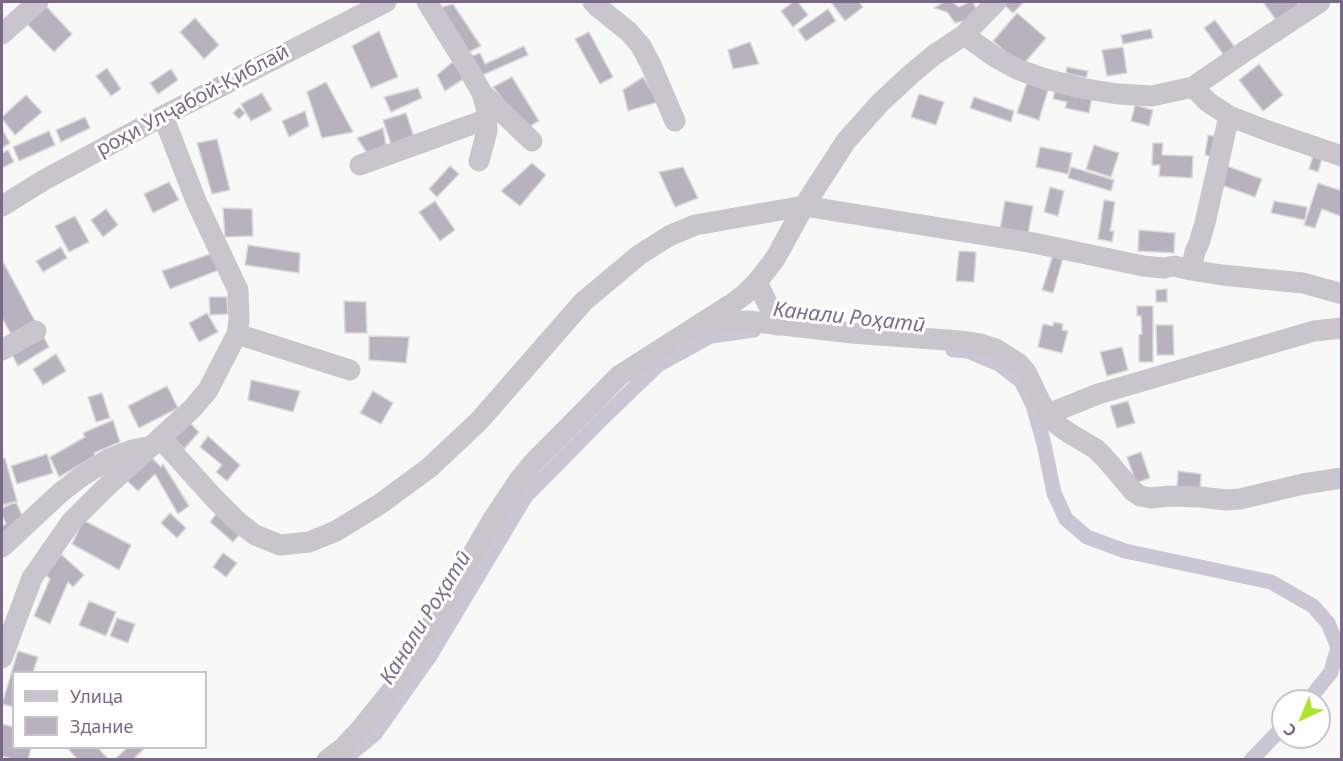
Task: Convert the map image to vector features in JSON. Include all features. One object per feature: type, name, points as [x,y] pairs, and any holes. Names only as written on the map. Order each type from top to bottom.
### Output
[{"type":"street","points":[[2,34],[38,2]]},
{"type":"street","name":"роҳи Улҷабой-Қиблаӣ","points":[[2,206],[44,180],[163,116],[386,2]]},
{"type":"street","points":[[427,2],[482,93],[486,107],[487,131],[479,161]]},
{"type":"street","points":[[593,2],[629,32],[641,46],[675,121]]},
{"type":"street","points":[[327,759],[344,747],[359,731],[396,685],[493,519],[531,465],[620,375],[739,299],[757,282],[776,258],[804,206],[846,141],[880,103],[918,69],[964,34],[996,2]]},
{"type":"street","points":[[964,34],[994,57],[1042,78],[1080,88],[1152,96],[1193,87],[1320,2]]},
{"type":"street","points":[[1193,87],[1208,102],[1229,116],[1341,156]]},
{"type":"street","points":[[482,93],[532,141]]},
{"type":"street","points":[[2,658],[32,578],[71,522],[192,409],[208,390],[237,334],[238,290],[196,201],[163,116]]},
{"type":"street","points":[[1191,270],[1205,223],[1229,116]]},
{"type":"street","points":[[360,165],[487,119]]},
{"type":"street","points":[[155,443],[237,521],[255,535],[280,545],[309,542],[336,531],[380,504],[429,468],[479,420],[583,302],[639,255],[669,236],[695,225],[804,206],[1034,243],[1143,266],[1163,268],[1174,266],[1222,275],[1303,283],[1341,294]]},
{"type":"street","points":[[757,282],[778,325]]},
{"type":"street","points":[[699,325],[748,321],[852,333],[960,341],[996,349],[1018,363],[1026,372],[1055,423],[1096,449],[1133,491],[1151,498],[1169,496],[1240,499],[1303,484],[1341,478]]},
{"type":"street","points":[[1048,414],[1098,394],[1314,331],[1341,328]]},
{"type":"street","points":[[2,350],[36,330]]},
{"type":"street","points":[[237,334],[350,370]]},
{"type":"street","points":[[2,547],[60,493],[82,476],[109,459],[155,443]]},
{"type":"building","points":[[793,2],[798,2],[808,15],[793,27],[781,11]]},
{"type":"building","points":[[831,2],[859,2],[863,7],[845,21]]},
{"type":"building","points":[[944,2],[952,2],[959,7],[973,2],[977,11],[964,21],[955,23],[947,12],[934,8]]},
{"type":"building","points":[[1007,2],[1024,2],[1013,13],[1004,5]]},
{"type":"building","points":[[1263,2],[1297,2],[1299,5],[1276,20]]},
{"type":"building","points":[[453,4],[481,46],[461,56],[432,10]]},
{"type":"building","points":[[45,5],[72,34],[54,52],[27,24]]},
{"type":"building","points":[[828,9],[836,21],[806,41],[798,30]]},
{"type":"building","points":[[1017,13],[1046,38],[1022,66],[993,41]]},
{"type":"building","points":[[195,18],[219,45],[204,59],[180,32]]},
{"type":"building","points":[[1215,20],[1237,50],[1226,58],[1204,28]]},
{"type":"building","points":[[1151,29],[1153,38],[1123,44],[1121,35]]},
{"type":"building","points":[[379,31],[398,77],[371,88],[352,46]]},
{"type":"building","points":[[589,32],[613,77],[600,84],[575,39]]},
{"type":"building","points":[[750,42],[759,64],[733,69],[728,50]]},
{"type":"building","points":[[524,46],[528,55],[476,78],[467,58],[480,53],[485,64]]},
{"type":"building","points":[[1123,47],[1127,73],[1107,76],[1102,50]]},
{"type":"building","points":[[455,60],[465,78],[445,91],[437,75]]},
{"type":"building","points":[[1259,64],[1283,95],[1263,111],[1239,80]]},
{"type":"building","points":[[1067,67],[1088,71],[1086,78],[1066,73]]},
{"type":"building","points":[[107,68],[121,89],[111,96],[96,76]]},
{"type":"building","points":[[171,69],[178,80],[158,94],[150,83]]},
{"type":"building","points":[[512,77],[539,121],[525,129],[493,87]]},
{"type":"building","points":[[643,77],[658,102],[628,111],[623,90]]},
{"type":"building","points":[[326,82],[353,132],[322,138],[307,92]]},
{"type":"building","points":[[1027,83],[1048,90],[1039,120],[1017,113]]},
{"type":"building","points":[[418,88],[422,98],[391,112],[384,97]]},
{"type":"building","points":[[1055,89],[1092,97],[1089,113],[1065,108],[1067,102],[1053,99]]},
{"type":"building","points":[[262,93],[272,110],[251,121],[241,104]]},
{"type":"building","points":[[919,94],[944,102],[936,125],[911,117]]},
{"type":"building","points":[[26,95],[42,112],[15,135],[2,117]]},
{"type":"building","points":[[974,97],[1014,111],[1011,122],[970,108]]},
{"type":"building","points":[[1135,105],[1153,110],[1149,126],[1131,121]]},
{"type":"building","points":[[239,107],[245,113],[239,119],[233,113]]},
{"type":"building","points":[[305,111],[309,126],[289,137],[282,121]]},
{"type":"building","points":[[406,113],[414,137],[391,144],[383,120]]},
{"type":"building","points":[[85,117],[90,128],[61,142],[56,130]]},
{"type":"building","points":[[383,128],[386,145],[367,153],[357,138]]},
{"type":"building","points":[[2,129],[10,143],[2,148]]},
{"type":"building","points":[[49,131],[55,145],[19,161],[13,147]]},
{"type":"building","points":[[1208,135],[1219,137],[1216,157],[1205,155]]},
{"type":"building","points":[[217,139],[230,190],[212,194],[197,143]]},
{"type":"building","points":[[1153,143],[1163,143],[1162,155],[1193,156],[1192,178],[1159,176],[1160,165],[1152,165]]},
{"type":"building","points":[[1094,145],[1119,153],[1111,177],[1086,169]]},
{"type":"building","points":[[1040,147],[1072,153],[1068,174],[1036,167]]},
{"type":"building","points":[[8,150],[14,162],[2,168],[2,153]]},
{"type":"building","points":[[1314,152],[1323,155],[1318,172],[1309,169]]},
{"type":"building","points":[[532,163],[546,175],[520,206],[501,191]]},
{"type":"building","points":[[450,166],[459,174],[437,197],[429,189]]},
{"type":"building","points":[[1227,166],[1262,179],[1255,197],[1221,185]]},
{"type":"building","points":[[683,167],[698,198],[675,207],[659,172]]},
{"type":"building","points":[[1071,167],[1114,180],[1111,191],[1068,178]]},
{"type":"building","points":[[169,182],[179,200],[153,213],[144,194]]},
{"type":"building","points":[[1318,183],[1342,191],[1342,212],[1340,216],[1322,209],[1315,228],[1304,225]]},
{"type":"building","points":[[1050,187],[1064,191],[1058,216],[1044,212]]},
{"type":"building","points":[[1104,200],[1115,202],[1110,231],[1114,231],[1112,242],[1098,239]]},
{"type":"building","points":[[435,201],[455,230],[440,241],[419,212]]},
{"type":"building","points":[[1005,201],[1033,206],[1028,234],[1000,229]]},
{"type":"building","points":[[1274,201],[1307,207],[1305,220],[1271,213]]},
{"type":"building","points":[[223,208],[252,209],[253,236],[225,237]]},
{"type":"building","points":[[106,209],[118,225],[103,237],[91,220]]},
{"type":"building","points":[[75,216],[89,242],[69,252],[55,226]]},
{"type":"building","points":[[1139,230],[1175,233],[1174,253],[1138,251]]},
{"type":"building","points":[[248,245],[300,253],[299,273],[245,265]]},
{"type":"building","points":[[61,247],[67,258],[43,272],[36,261]]},
{"type":"building","points":[[959,251],[976,252],[974,282],[956,281]]},
{"type":"building","points":[[210,254],[219,270],[170,289],[162,271]]},
{"type":"building","points":[[1053,255],[1063,258],[1053,293],[1042,290]]},
{"type":"building","points":[[2,260],[36,323],[12,336],[2,318]]},
{"type":"building","points":[[1167,289],[1167,302],[1156,302],[1156,290]]},
{"type":"building","points":[[209,297],[227,297],[228,314],[210,315]]},
{"type":"building","points":[[344,301],[366,302],[367,333],[345,333]]},
{"type":"building","points":[[1137,306],[1153,306],[1153,362],[1139,362],[1139,335],[1142,334],[1141,316],[1137,316]]},
{"type":"building","points":[[207,313],[218,332],[199,342],[189,323]]},
{"type":"building","points":[[1054,322],[1063,324],[1062,330],[1068,331],[1062,353],[1038,347],[1043,324],[1053,326]]},
{"type":"building","points":[[1156,325],[1173,325],[1174,355],[1157,355]]},
{"type":"building","points":[[41,332],[49,347],[18,366],[9,349]]},
{"type":"building","points":[[369,336],[409,337],[406,363],[369,360]]},
{"type":"building","points":[[1122,347],[1128,370],[1107,376],[1100,352]]},
{"type":"building","points":[[56,354],[66,371],[43,385],[33,369]]},
{"type":"building","points":[[251,380],[300,391],[293,412],[248,400]]},
{"type":"building","points":[[167,386],[178,408],[139,428],[128,406]]},
{"type":"building","points":[[373,391],[393,403],[381,424],[360,413]]},
{"type":"building","points":[[102,393],[110,418],[96,422],[88,397]]},
{"type":"building","points":[[1128,401],[1135,423],[1117,428],[1110,406]]},
{"type":"building","points":[[113,420],[120,442],[94,453],[95,456],[59,477],[50,457],[85,437],[83,433]]},
{"type":"building","points":[[187,420],[199,432],[184,449],[172,436]]},
{"type":"building","points":[[208,436],[240,465],[227,481],[216,472],[222,465],[200,447]]},
{"type":"building","points":[[1141,452],[1150,478],[1136,483],[1127,457]]},
{"type":"building","points":[[47,454],[53,473],[17,484],[11,466]]},
{"type":"building","points":[[148,454],[161,467],[163,464],[189,506],[178,514],[155,474],[138,491],[124,478]]},
{"type":"building","points":[[5,458],[17,501],[2,505],[2,459]]},
{"type":"building","points":[[1178,471],[1201,474],[1200,490],[1177,488]]},
{"type":"building","points":[[16,502],[27,526],[2,537],[2,526],[6,524],[2,508]]},
{"type":"building","points":[[170,513],[186,528],[177,538],[161,523]]},
{"type":"building","points":[[217,513],[241,533],[233,542],[210,522]]},
{"type":"building","points":[[83,520],[131,545],[119,570],[72,544]]},
{"type":"building","points":[[223,553],[237,563],[226,577],[213,567]]},
{"type":"building","points":[[61,554],[84,575],[73,587],[68,582],[50,624],[34,616],[50,579],[46,575]]},
{"type":"building","points":[[89,601],[116,612],[106,636],[79,625]]},
{"type":"building","points":[[117,618],[135,624],[128,643],[110,636]]},
{"type":"building","points":[[18,651],[38,657],[33,671],[12,671],[12,706],[2,704]]},
{"type":"building","points":[[2,724],[12,726],[12,749],[31,749],[28,760],[15,760],[2,756]]},
{"type":"building","points":[[99,749],[109,760],[78,760],[69,750]]},
{"type":"building","points":[[126,749],[144,749],[132,760],[117,760],[116,758]]},
{"type":"waterway","name":"Канали Роҳатӣ","points":[[343,760],[375,734],[430,656],[526,496],[658,365],[711,336],[754,330]]},
{"type":"waterway","name":"Канали Роҳатӣ","points":[[953,350],[968,351],[999,364],[1021,381],[1033,405],[1054,493],[1066,519],[1087,537],[1125,551],[1271,582],[1313,606],[1328,623],[1338,647],[1331,672],[1318,689]]},
{"type":"waterway","name":"Канали Роҳатӣ","points":[[1251,760],[1271,739]]}]
